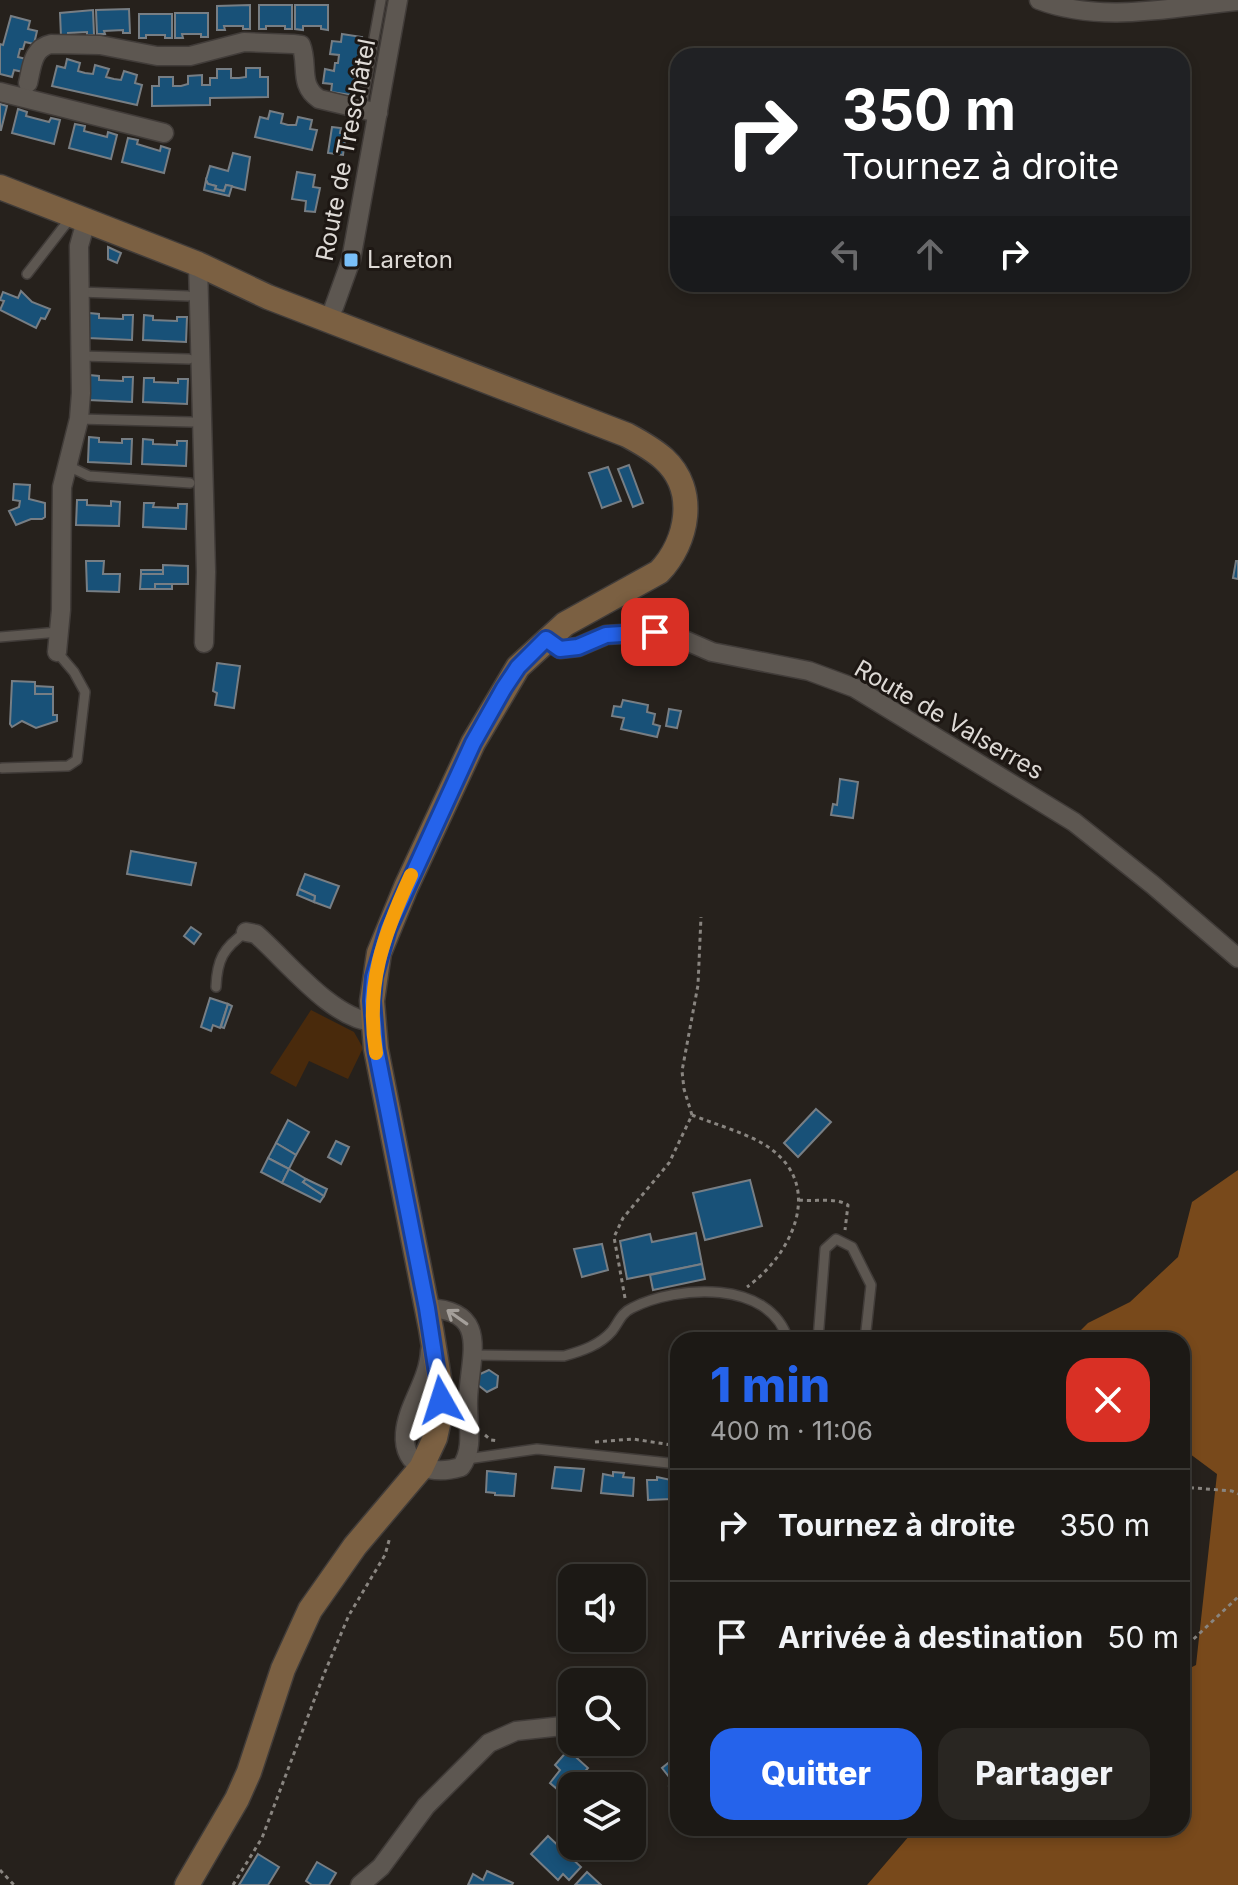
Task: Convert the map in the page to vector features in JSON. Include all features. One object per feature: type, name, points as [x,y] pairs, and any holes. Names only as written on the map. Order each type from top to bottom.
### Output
[{"type":"street","name":"Route de Treschâtel","points":[[336,315],[351,260],[369,111],[398,0]]},
{"type":"street","points":[[1039,0],[1087,12],[1122,12],[1238,1]]},
{"type":"street","points":[[28,83],[39,49],[51,44],[100,45],[157,56],[190,56],[244,42],[293,44],[301,45],[304,51],[305,80],[311,94],[319,99],[369,111]]},
{"type":"street","points":[[0,92],[164,133]]},
{"type":"street","points":[[0,187],[198,264],[268,297],[336,315]]},
{"type":"street","points":[[57,652],[62,487],[79,419],[79,219]]},
{"type":"street","points":[[187,1885],[237,1799],[283,1669],[310,1610],[355,1546],[421,1468],[435,1438],[441,1400],[429,1318],[376,1049],[374,977],[379,953],[406,887],[488,715],[518,667],[565,624],[644,582],[670,561],[679,545],[686,508],[677,475],[666,460],[627,435],[501,385],[259,280],[198,264]]},
{"type":"street","points":[[198,264],[206,572],[204,643]]},
{"type":"street","name":"Route de Valserres","points":[[546,639],[560,649],[578,647],[606,635],[655,632],[712,652],[809,671],[855,688],[1074,822],[1237,953]]},
{"type":"street","points":[[246,932],[256,934],[304,982],[356,1021],[373,1022]]},
{"type":"street","points":[[421,1468],[434,1472],[461,1467],[467,1459],[469,1440],[472,1332],[462,1317],[444,1308],[429,1318]]},
{"type":"street","points":[[360,1885],[381,1867],[426,1806],[489,1743],[516,1731],[558,1726]]},
{"type":"lane","points":[[369,111],[381,0]]},
{"type":"lane","points":[[27,274],[79,219]]},
{"type":"lane","points":[[80,292],[188,296]]},
{"type":"lane","points":[[81,356],[189,359]]},
{"type":"lane","points":[[79,419],[192,422]]},
{"type":"lane","points":[[68,466],[89,476],[190,483]]},
{"type":"lane","points":[[0,637],[59,632]]},
{"type":"lane","points":[[2,768],[68,766],[77,760],[85,692],[74,672],[57,652]]},
{"type":"lane","points":[[216,987],[217,963],[234,940],[246,932]]},
{"type":"lane","points":[[819,1332],[825,1249],[836,1239],[852,1247],[871,1285],[866,1332]]},
{"type":"lane","points":[[473,1355],[564,1356],[576,1353],[590,1348],[609,1334],[628,1309],[692,1290],[735,1295],[770,1312],[781,1322],[785,1332]]},
{"type":"lane","points":[[467,1459],[537,1449],[670,1463]]},
{"type":"path","points":[[628,1309],[614,1237],[623,1218],[669,1163],[692,1115],[682,1071],[698,985],[701,917]]},
{"type":"path","points":[[692,1115],[771,1149],[793,1173],[799,1200],[794,1228],[784,1251],[764,1275],[735,1295]]},
{"type":"path","points":[[799,1200],[838,1200],[848,1205],[842,1242]]},
{"type":"path","points":[[484,1434],[491,1440],[502,1441]]},
{"type":"path","points":[[593,1442],[633,1439],[670,1445]]},
{"type":"path","points":[[1190,1488],[1238,1494]]},
{"type":"path","points":[[233,1885],[262,1838],[324,1674],[349,1615],[385,1555],[391,1532]]},
{"type":"path","points":[[1190,1642],[1238,1597]]},
{"type":"path","points":[[0,1870],[14,1885]]},
{"type":"shaded area","points":[[311,1010],[354,1032],[363,1048],[348,1079],[309,1061],[296,1087],[270,1073]]},
{"type":"shaded area","points":[[1238,1170],[1238,1885],[867,1885],[909,1836],[1190,1836],[1190,1668],[1196,1665],[1217,1474],[1190,1454],[1190,1332],[1079,1332],[1088,1323],[1130,1302],[1178,1257],[1192,1202]]},
{"type":"building","points":[[250,5],[250,29],[224,26],[225,30],[217,30],[217,6]]},
{"type":"building","points":[[259,5],[292,5],[292,29],[266,26],[266,29],[259,29]]},
{"type":"building","points":[[295,5],[328,5],[328,30],[321,29],[321,26],[295,29]]},
{"type":"building","points":[[129,9],[130,33],[123,33],[123,30],[97,34],[96,10]]},
{"type":"building","points":[[93,10],[94,35],[87,35],[87,32],[68,33],[68,36],[61,37],[60,13]]},
{"type":"building","points":[[175,13],[208,13],[208,37],[182,34],[183,38],[175,38]]},
{"type":"building","points":[[139,14],[172,14],[172,38],[146,35],[146,38],[139,38]]},
{"type":"building","points":[[11,16],[30,21],[28,29],[37,31],[34,44],[25,42],[23,49],[20,49],[18,57],[26,59],[23,72],[14,70],[12,77],[0,74],[0,44],[3,45]]},
{"type":"building","points":[[342,34],[362,37],[351,95],[331,92],[332,84],[323,83],[325,69],[334,71],[335,63],[338,63],[339,55],[330,54],[332,41],[341,42]]},
{"type":"building","points":[[67,59],[80,63],[78,71],[85,73],[93,74],[95,65],[109,69],[106,77],[114,79],[121,80],[124,71],[137,75],[135,83],[142,85],[137,105],[52,86],[57,66],[65,68]]},
{"type":"building","points":[[246,68],[260,68],[260,77],[268,77],[268,97],[210,98],[210,105],[152,106],[152,86],[159,86],[159,77],[173,77],[173,86],[181,86],[188,84],[188,76],[202,75],[202,85],[210,85],[210,78],[217,78],[217,69],[231,69],[231,78],[239,78],[246,77]]},
{"type":"building","points":[[0,104],[7,106],[1,130],[0,130]]},
{"type":"building","points":[[18,109],[27,112],[26,116],[49,122],[51,118],[60,120],[54,144],[12,133]]},
{"type":"building","points":[[270,111],[283,114],[281,123],[288,125],[296,125],[298,117],[312,120],[310,129],[317,130],[312,150],[255,137],[260,117],[268,119]]},
{"type":"building","points":[[75,124],[85,126],[84,131],[107,137],[108,132],[117,135],[111,159],[69,148]]},
{"type":"building","points":[[332,127],[341,128],[340,133],[346,134],[343,155],[328,153]]},
{"type":"building","points":[[128,138],[160,151],[161,146],[170,149],[164,173],[122,162]]},
{"type":"building","points":[[233,153],[250,157],[245,190],[226,185],[224,191],[215,189],[216,186],[208,184],[206,180],[210,166],[228,171]]},
{"type":"building","points":[[297,172],[315,175],[313,187],[320,188],[315,212],[305,211],[306,201],[292,199]]},
{"type":"building","points":[[206,180],[208,184],[216,186],[215,189],[224,191],[226,185],[232,186],[229,196],[204,190]]},
{"type":"building","points":[[108,247],[121,253],[117,263],[108,259]]},
{"type":"building","points":[[21,291],[32,302],[50,309],[36,328],[0,310],[4,301],[0,300],[3,292],[18,298]]},
{"type":"building","points":[[89,313],[99,314],[99,318],[123,319],[123,315],[133,315],[132,340],[88,338]]},
{"type":"building","points":[[144,315],[153,316],[153,320],[177,321],[177,317],[187,317],[186,342],[143,340]]},
{"type":"building","points":[[89,375],[99,376],[99,380],[123,381],[123,377],[133,377],[132,402],[88,400]]},
{"type":"building","points":[[144,378],[154,378],[154,382],[178,383],[178,379],[188,379],[187,404],[143,402]]},
{"type":"building","points":[[89,437],[99,438],[99,442],[122,443],[122,439],[132,439],[131,464],[88,462]]},
{"type":"building","points":[[143,439],[153,440],[153,444],[177,445],[177,441],[187,441],[186,466],[142,464]]},
{"type":"building","points":[[629,465],[643,503],[633,507],[618,469]]},
{"type":"building","points":[[608,467],[621,501],[602,508],[589,473]]},
{"type":"building","points":[[14,484],[30,485],[29,499],[45,503],[45,517],[16,525],[9,511],[19,507],[20,501],[13,500]]},
{"type":"building","points":[[77,500],[87,500],[87,505],[111,506],[111,501],[120,502],[119,526],[76,525]]},
{"type":"building","points":[[144,503],[154,503],[153,507],[178,508],[178,504],[187,504],[186,529],[143,527]]},
{"type":"building","points":[[86,561],[104,561],[103,574],[120,574],[119,592],[87,591]]},
{"type":"building","points":[[1238,561],[1238,579],[1233,578]]},
{"type":"building","points":[[163,565],[188,566],[188,584],[155,584],[155,589],[140,589],[141,574],[163,574]]},
{"type":"building","points":[[141,570],[163,570],[163,574],[141,574]]},
{"type":"building","points":[[155,584],[172,584],[172,589],[155,589]]},
{"type":"building","points":[[217,663],[240,666],[234,708],[215,705],[217,693],[213,691]]},
{"type":"building","points":[[12,681],[35,682],[35,694],[53,694],[53,715],[57,715],[57,721],[36,728],[22,721],[12,727]]},
{"type":"building","points":[[35,686],[53,687],[53,694],[35,694]]},
{"type":"building","points":[[623,700],[648,705],[647,712],[655,714],[653,724],[660,726],[657,737],[621,729],[624,718],[612,716],[614,706],[621,707]]},
{"type":"building","points":[[669,709],[681,711],[677,728],[666,726]]},
{"type":"building","points":[[840,779],[858,782],[853,818],[831,815],[833,804],[837,805]]},
{"type":"building","points":[[131,851],[196,863],[191,885],[127,874]]},
{"type":"building","points":[[305,874],[339,886],[330,908],[314,902],[315,896],[299,889]]},
{"type":"building","points":[[299,889],[315,896],[314,902],[297,895]]},
{"type":"building","points":[[191,927],[201,934],[194,944],[184,936]]},
{"type":"building","points":[[210,998],[228,1004],[220,1028],[213,1025],[211,1031],[201,1027]]},
{"type":"building","points":[[228,1004],[232,1006],[224,1028],[221,1027]]},
{"type":"building","points":[[816,1109],[831,1122],[798,1157],[784,1143]]},
{"type":"building","points":[[288,1120],[309,1132],[296,1155],[276,1143]]},
{"type":"building","points":[[336,1141],[349,1147],[341,1164],[328,1157]]},
{"type":"building","points":[[276,1143],[296,1155],[289,1169],[268,1158]]},
{"type":"building","points":[[268,1158],[289,1169],[282,1183],[261,1172]]},
{"type":"building","points":[[289,1169],[306,1179],[303,1182],[324,1196],[320,1202],[282,1183]]},
{"type":"building","points":[[306,1179],[327,1189],[324,1196],[303,1182]]},
{"type":"building","points":[[750,1180],[762,1226],[705,1240],[693,1193]]},
{"type":"building","points":[[696,1233],[702,1264],[627,1279],[620,1241],[650,1234],[652,1242]]},
{"type":"building","points":[[602,1244],[608,1270],[582,1277],[574,1249]]},
{"type":"building","points":[[702,1264],[705,1279],[653,1290],[650,1275]]},
{"type":"building","points":[[489,1370],[498,1376],[497,1387],[487,1392],[478,1385],[478,1375]]},
{"type":"building","points":[[555,1467],[584,1469],[581,1491],[552,1488]]},
{"type":"building","points":[[487,1471],[516,1474],[514,1496],[486,1492]]},
{"type":"building","points":[[613,1472],[634,1478],[633,1496],[601,1493],[603,1474],[613,1476]]},
{"type":"building","points":[[657,1477],[670,1480],[670,1499],[648,1500],[647,1480],[657,1480]]},
{"type":"building","points":[[563,1756],[575,1756],[588,1768],[584,1772],[558,1772],[555,1765]]},
{"type":"building","points":[[670,1762],[670,1778],[662,1768]]},
{"type":"building","points":[[558,1773],[558,1790],[550,1783]]},
{"type":"building","points":[[548,1836],[558,1845],[558,1860],[574,1860],[581,1867],[569,1880],[563,1874],[558,1880],[531,1854]]},
{"type":"building","points":[[258,1854],[279,1867],[268,1885],[239,1885]]},
{"type":"building","points":[[317,1862],[336,1873],[329,1885],[312,1885],[306,1881]]},
{"type":"building","points":[[487,1871],[512,1885],[468,1885],[473,1874],[483,1880]]},
{"type":"building","points":[[587,1872],[601,1885],[575,1885]]},
{"type":"slow traffic","points":[[376,1053],[372,1001],[374,977],[379,953],[411,875]]},
{"type":"place","name":"Lareton","points":[[351,260]]},
{"type":"route","points":[[441,1400],[427,1308],[376,1049],[372,1001],[379,953],[473,743],[518,667],[546,639],[560,649],[578,647],[606,635],[655,632]]}]
